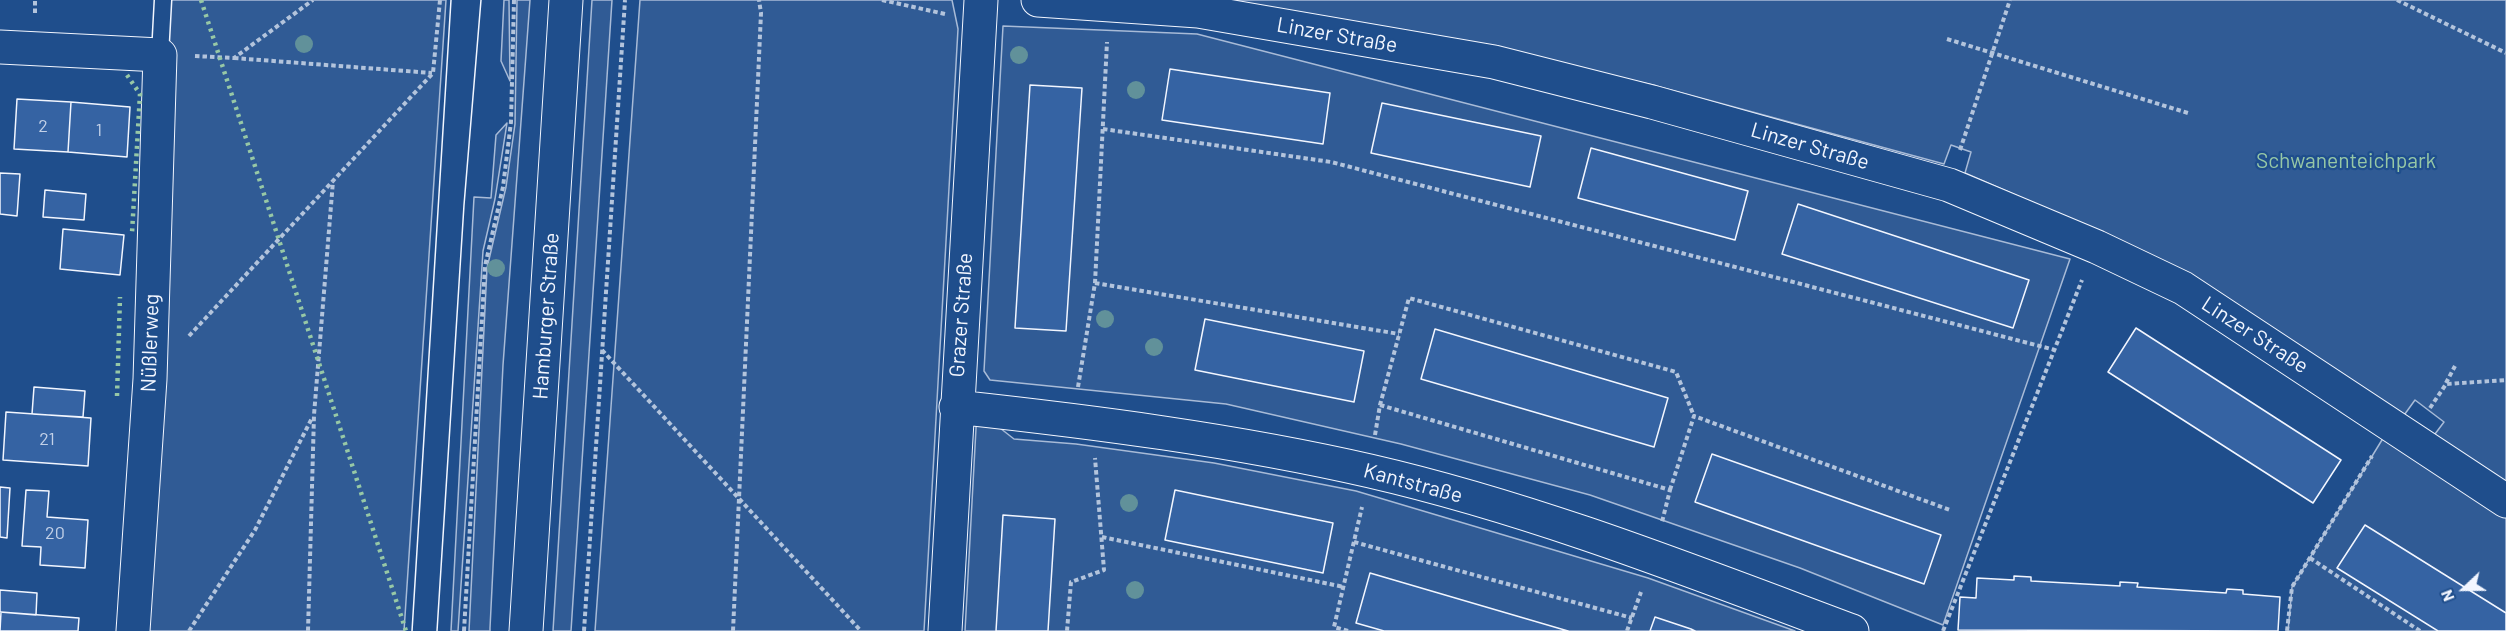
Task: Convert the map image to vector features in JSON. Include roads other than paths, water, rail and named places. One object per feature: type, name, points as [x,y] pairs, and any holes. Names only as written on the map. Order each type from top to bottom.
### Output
[{"type":"street","name":"Hamburger Straße","points":[[526,631],[566,0]]},
{"type":"street","name":"Grazer Straße","points":[[945,631],[981,0]]},
{"type":"street","name":"Linzer Straße","points":[[1038,0],[1198,11],[1494,62],[1652,102],[1949,185],[2097,247],[2183,288],[2506,501]]},
{"type":"street","points":[[0,47],[160,55]]},
{"type":"street","name":"Nüßlerweg","points":[[133,631],[150,379],[160,55]]},
{"type":"street","name":"Kantstraße","points":[[956,407],[1084,420],[1370,471],[1508,508],[1653,556],[1852,631]]},
{"type":"lane","points":[[160,55],[163,0]]},
{"type":"tram line","points":[[412,631],[451,0]]},
{"type":"tram line","points":[[437,631],[464,205],[481,0]]},
{"type":"park label","name":"Schwanenteichpark","points":[[2346,161]]}]
